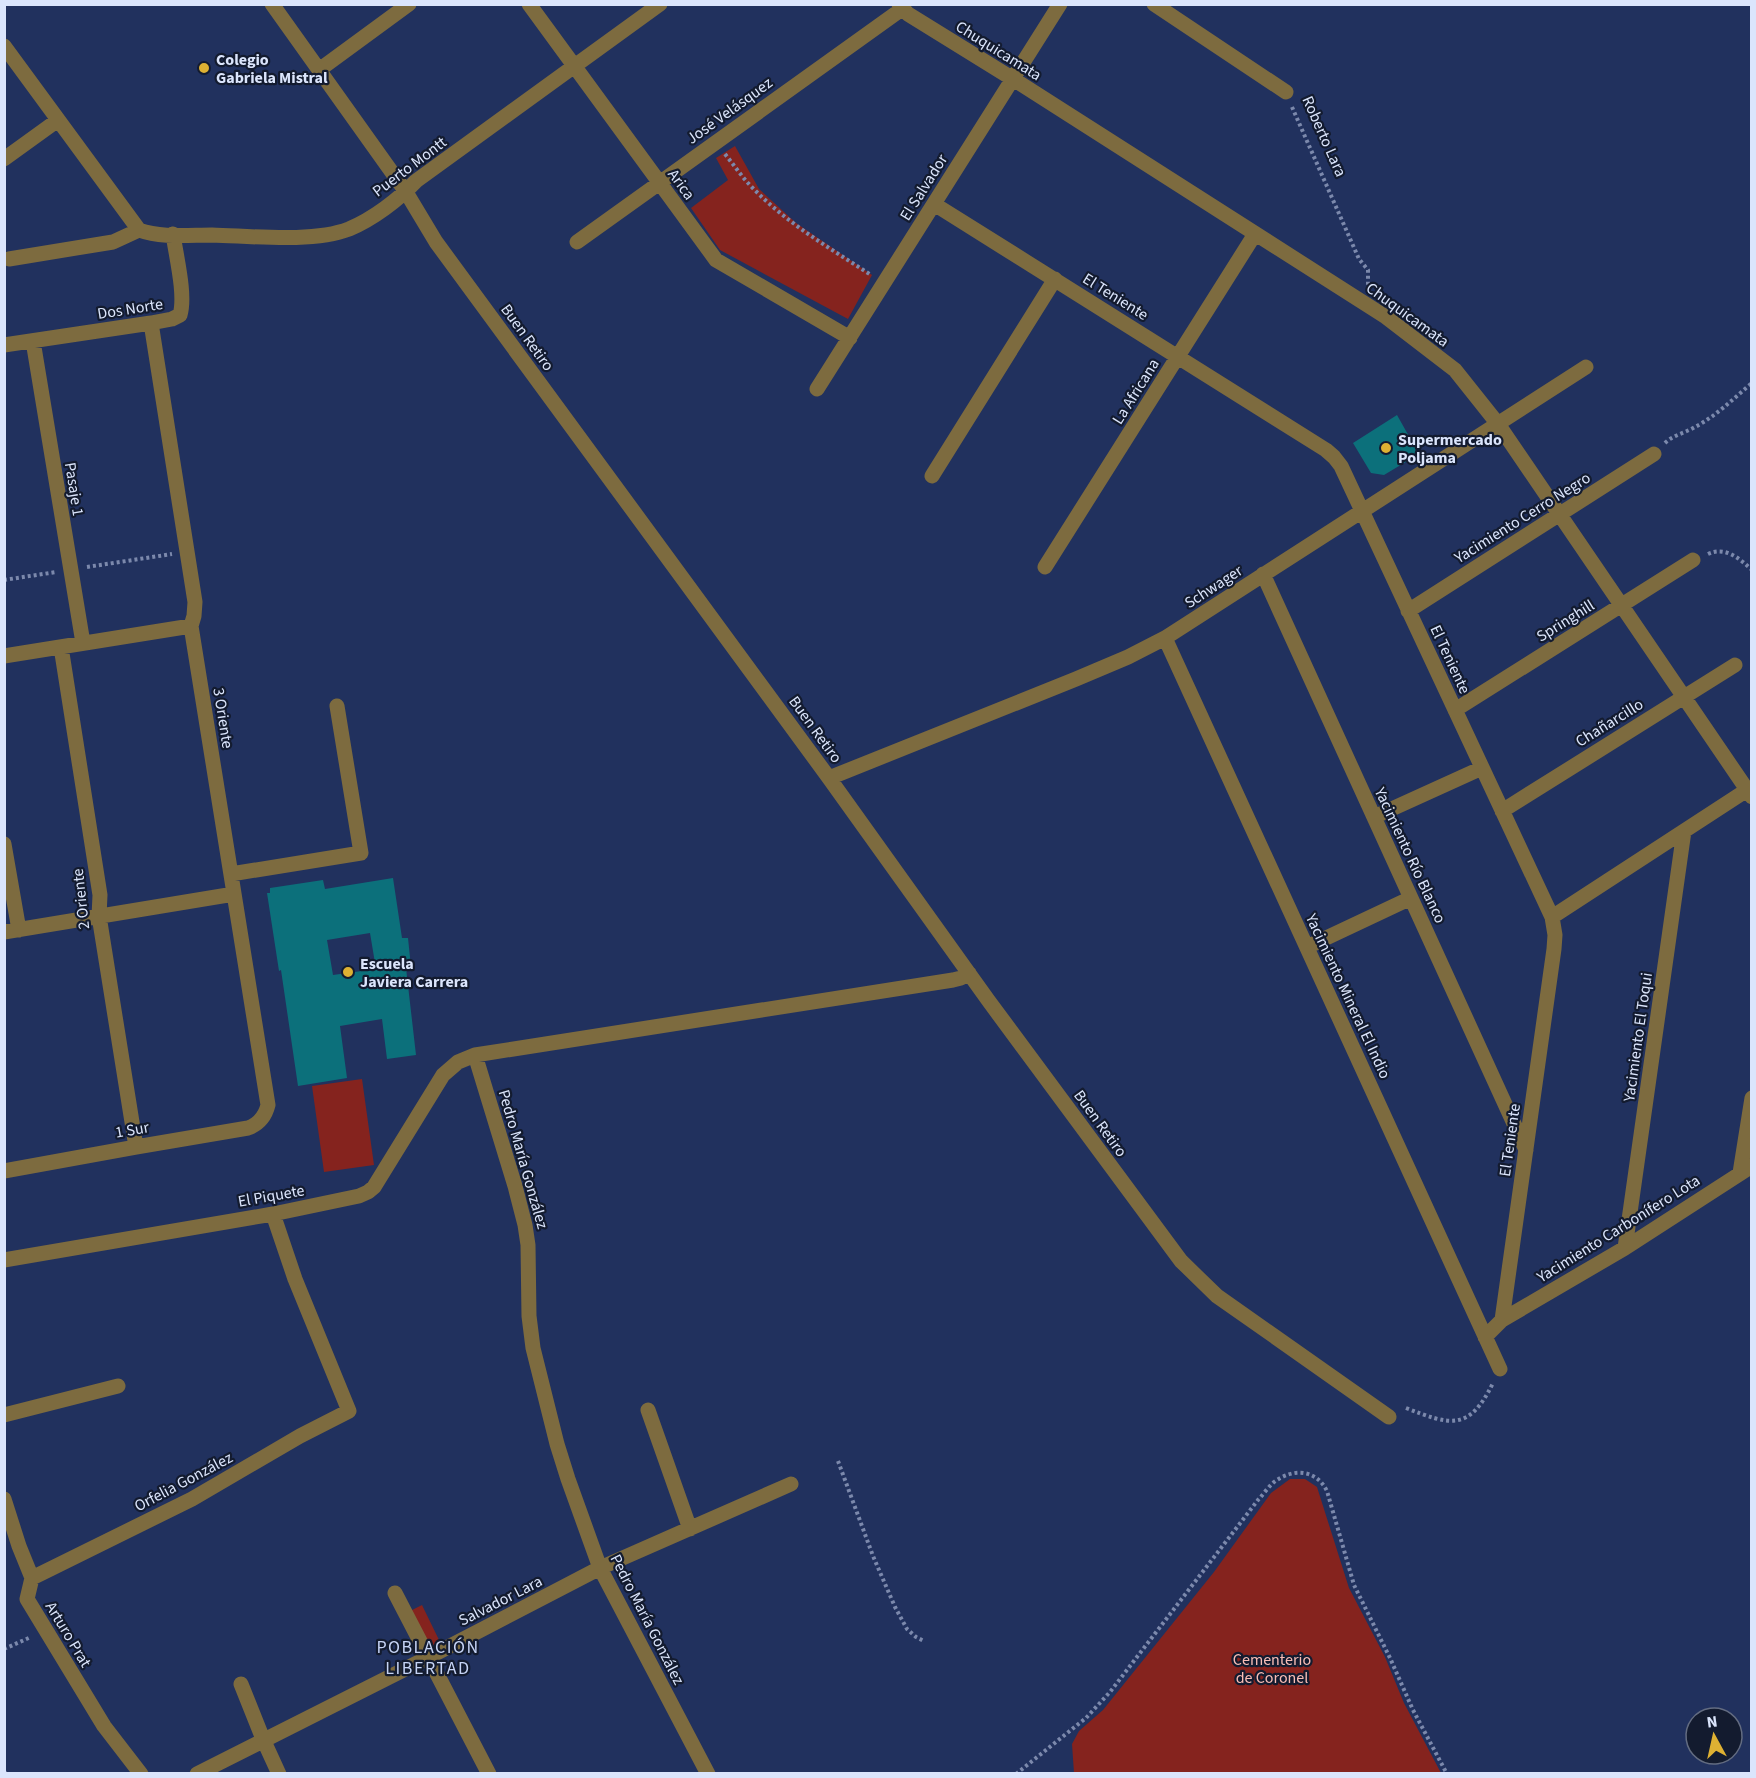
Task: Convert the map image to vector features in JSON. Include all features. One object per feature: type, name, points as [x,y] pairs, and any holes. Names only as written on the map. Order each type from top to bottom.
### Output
[{"type":"street","name":"Buen Retiro","points":[[272,4],[406,192],[436,242],[1181,1261],[1199,1280],[1238,1311],[1389,1418]]},
{"type":"street","points":[[319,70],[409,4]]},
{"type":"street","name":"Arica","points":[[529,4],[716,260],[850,338]]},
{"type":"street","name":"Puerto Montt","points":[[139,231],[306,237],[347,230],[406,192],[416,181],[660,4]]},
{"type":"street","name":"El Salvador","points":[[817,389],[1060,4]]},
{"type":"street","name":"Roberto Lara","points":[[1154,4],[1286,92]]},
{"type":"street","name":"Chuquicamata","points":[[900,7],[1400,327],[1455,370],[1498,424],[1749,794]]},
{"type":"street","name":"José Velásquez","points":[[577,242],[900,7]]},
{"type":"street","points":[[4,46],[139,231],[113,242],[9,260]]},
{"type":"street","points":[[4,159],[58,120]]},
{"type":"street","name":"El Teniente","points":[[934,204],[1326,450],[1341,466],[1552,917],[1555,935],[1554,949],[1502,1320]]},
{"type":"street","name":"Dos Norte","points":[[4,345],[172,320],[180,315],[182,307],[173,234]]},
{"type":"street","name":"La Africana","points":[[1045,567],[1256,234]]},
{"type":"street","points":[[932,476],[1055,279]]},
{"type":"street","name":"3 Oriente","points":[[152,323],[195,602],[191,626],[268,1105],[263,1118]]},
{"type":"street","name":"Pasaje 1","points":[[33,341],[83,643]]},
{"type":"street","name":"Schwager","points":[[830,778],[1076,679],[1165,638],[1586,367]]},
{"type":"street","name":"Yacimiento Cerro Negro","points":[[1408,610],[1654,454]]},
{"type":"street","name":"Springhill","points":[[1455,710],[1693,560]]},
{"type":"street","name":"Yacimiento Río Blanco","points":[[1263,574],[1526,1150]]},
{"type":"street","points":[[4,656],[191,626]]},
{"type":"street","name":"Yacimiento Mineral El Indio","points":[[1165,638],[1500,1369]]},
{"type":"street","name":"2 Oriente","points":[[61,647],[100,895],[99,916],[136,1147]]},
{"type":"street","name":"Chañarcillo","points":[[1502,810],[1735,665]]},
{"type":"street","points":[[231,874],[361,853],[337,706]]},
{"type":"street","points":[[1374,817],[1482,768]]},
{"type":"street","points":[[1552,917],[1684,831],[1749,794]]},
{"type":"street","name":"Yacimiento El Toqui","points":[[1625,1248],[1684,831]]},
{"type":"street","points":[[4,844],[12,931],[234,894]]},
{"type":"street","points":[[1307,947],[1411,898]]},
{"type":"street","points":[[475,1055],[952,980],[969,973]]},
{"type":"street","name":"El Piquete","points":[[4,1260],[273,1214],[348,1199],[368,1192],[374,1187],[444,1076],[458,1062],[475,1055]]},
{"type":"street","name":"Pedro María González","points":[[475,1055],[525,1224],[528,1245],[530,1332],[543,1392],[568,1479],[600,1568],[708,1773]]},
{"type":"street","points":[[1746,1169],[1752,1098]]},
{"type":"street","name":"1 Sur","points":[[4,1171],[248,1128],[259,1123],[263,1118]]},
{"type":"street","name":"Yacimiento Carbonífero Lota","points":[[1502,1320],[1625,1248],[1746,1169]]},
{"type":"street","name":"Orfelia González","points":[[33,1578],[192,1499],[300,1436],[349,1411],[303,1300],[273,1214]]},
{"type":"street","points":[[1485,1337],[1502,1320]]},
{"type":"street","points":[[4,1415],[118,1386]]},
{"type":"street","points":[[648,1410],[690,1529]]},
{"type":"street","name":"Salvador Lara","points":[[197,1773],[600,1568],[791,1484]]},
{"type":"street","name":"Arturo Prat","points":[[4,1499],[33,1578],[27,1599],[104,1726],[141,1773]]},
{"type":"street","points":[[395,1593],[489,1773]]},
{"type":"street","points":[[241,1684],[279,1773]]},
{"type":"path","name":"Roberto Lara","points":[[1286,92],[1359,259],[1368,270],[1369,307]]},
{"type":"path","points":[[716,142],[747,182],[779,212],[816,240],[884,283]]},
{"type":"path","points":[[1654,454],[1670,438],[1693,428],[1715,414],[1752,383]]},
{"type":"path","points":[[4,580],[187,551]]},
{"type":"path","points":[[1693,560],[1714,551],[1726,552],[1739,558],[1752,570]]},
{"type":"path","points":[[1406,1408],[1443,1421],[1461,1419],[1481,1406],[1500,1369]]},
{"type":"path","points":[[838,1461],[873,1556],[895,1607],[907,1629],[924,1641]]},
{"type":"path","points":[[1016,1773],[1086,1718],[1110,1692],[1258,1500],[1275,1482],[1291,1475],[1308,1472],[1322,1481],[1327,1491],[1354,1585],[1413,1710],[1447,1773]]},
{"type":"path","points":[[4,1649],[46,1631]]},
{"type":"green space","points":[[735,146],[759,189],[796,223],[872,275],[848,319],[720,250],[691,208],[728,180],[716,158]]},
{"type":"green space","points":[[362,1079],[374,1165],[324,1172],[312,1086]]},
{"type":"green space","name":"Cementerio de Coronel","points":[[1290,1479],[1305,1479],[1317,1487],[1349,1588],[1385,1657],[1404,1703],[1441,1773],[1074,1773],[1072,1744],[1079,1731],[1103,1710],[1214,1572],[1271,1493]]},
{"type":"green space","points":[[422,1605],[440,1642],[427,1648],[408,1612]]},
{"type":"building","name":"Supermercado Poljama","points":[[1397,415],[1419,454],[1384,475],[1371,473],[1353,443]]},
{"type":"building","points":[[393,878],[402,938],[408,938],[411,967],[406,968],[416,1055],[387,1059],[382,1019],[340,1026],[347,1078],[298,1086],[267,893],[270,893],[270,888],[323,880],[325,889]],"holes":[[[370,933],[376,969],[333,975],[327,940]]]},
{"type":"place","name":"Colegio Gabriela Mistral","points":[[204,68]]},
{"type":"place","name":"Supermercado Poljama","points":[[1386,448]]},
{"type":"place","name":"Escuela Javiera Carrera","points":[[348,972]]},
{"type":"district","name":"POBLACIÓN LIBERTAD","points":[[428,1657]]}]
